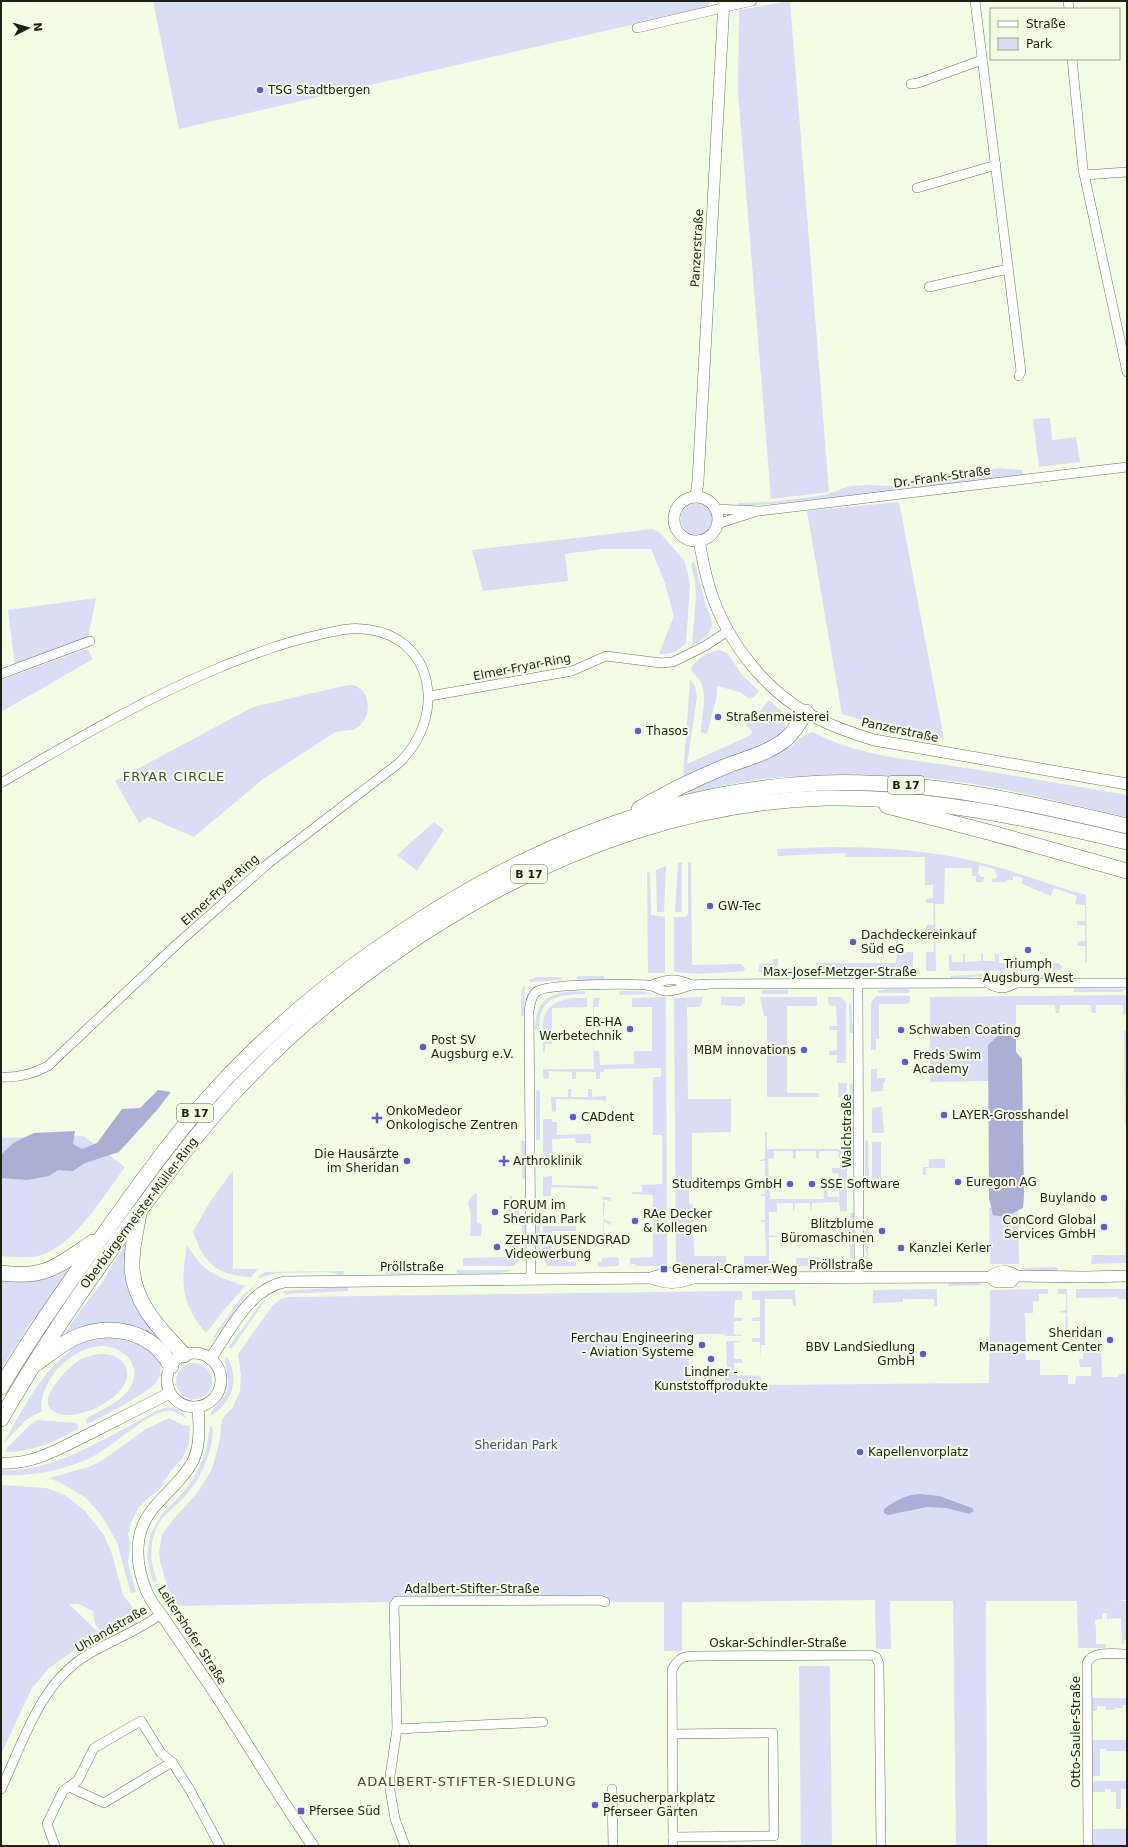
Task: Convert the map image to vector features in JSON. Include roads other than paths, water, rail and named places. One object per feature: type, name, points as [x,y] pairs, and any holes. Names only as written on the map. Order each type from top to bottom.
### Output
[{"type":"highway","points":[[677,796],[785,740],[794,731],[806,712]]},
{"type":"highway","name":"B 17","points":[[677,796],[720,795],[790,786],[835,783],[883,784],[937,788],[992,796],[1127,826]]},
{"type":"highway","name":"Oberbürgermeister-Müller-Ring","points":[[1,1387],[55,1301],[174,1140],[202,1104],[275,1030],[330,983],[414,923],[472,886],[536,854],[593,830],[624,819],[657,798],[677,796]]},
{"type":"highway","name":"Oberbürgermeister-Müller-Ring","points":[[1,1419],[30,1368],[68,1309],[190,1143],[240,1086],[290,1037],[378,965],[474,904],[543,867],[598,844],[675,820],[722,809],[822,798],[909,800],[990,811],[1127,842]]},
{"type":"highway","points":[[856,798],[992,833],[1127,871]]},
{"type":"highway","points":[[140,1210],[132,1250],[132,1267],[138,1296],[148,1312],[184,1355]]},
{"type":"highway","points":[[1,1273],[27,1275],[51,1269],[64,1263],[102,1236]]},
{"type":"highway","points":[[30,1368],[64,1343],[76,1337],[92,1332],[108,1330],[132,1333],[151,1342],[162,1351],[171,1366]]},
{"type":"street","points":[[637,28],[724,4],[752,1]]},
{"type":"street","points":[[975,1],[1021,371],[1019,376]]},
{"type":"street","name":"Panzerstraße","points":[[696,497],[724,4]]},
{"type":"street","points":[[912,84],[982,60]]},
{"type":"street","points":[[1072,60],[1084,175],[1127,372]]},
{"type":"street","points":[[917,188],[996,164]]},
{"type":"street","points":[[1084,175],[1127,172]]},
{"type":"street","points":[[929,287],[1008,269]]},
{"type":"street","name":"Dr.-Frank-Straße","points":[[716,509],[760,511],[1127,467]]},
{"type":"street","points":[[696,497],[707,500],[716,509],[717,524],[711,535],[699,541],[685,538],[676,528],[674,521],[678,507],[688,498],[696,497]]},
{"type":"street","name":"Dr.-Frank-Straße","points":[[717,524],[760,511]]},
{"type":"street","name":"Panzerstraße","points":[[699,541],[708,582],[716,605],[728,631],[750,662],[766,681],[784,697],[806,712],[835,727],[874,740],[1127,784]]},
{"type":"street","name":"Elmer-Fryar-Ring","points":[[1,783],[123,713],[178,685],[261,651],[303,638],[361,628],[387,634],[404,645],[419,662],[426,678],[430,696],[426,720],[420,736],[406,757],[347,801],[270,862],[176,945],[48,1066],[36,1072],[16,1078],[1,1077]]},
{"type":"street","name":"Elmer-Fryar-Ring","points":[[430,696],[572,671],[606,656],[661,663],[673,662],[706,646],[728,631]]},
{"type":"street","points":[[1,674],[90,640]]},
{"type":"street","name":"Max-Josef-Metzger-Straße","points":[[531,1279],[529,1011],[532,998],[537,991],[548,987],[649,986],[664,991],[676,991],[692,985],[988,983],[995,988],[1008,988],[1016,983],[1127,982]]},
{"type":"street","name":"Walchstraße","points":[[858,984],[859,1278]]},
{"type":"street","name":"Pröllstraße","points":[[210,1359],[245,1308],[258,1294],[274,1284],[284,1282],[312,1280],[651,1278],[665,1273],[678,1273],[693,1278],[990,1277],[996,1282],[1011,1282],[1016,1276],[1127,1276]]},
{"type":"street","points":[[197,1354],[210,1359],[218,1368],[220,1374],[220,1386],[218,1392],[210,1402],[198,1407],[181,1404],[170,1393],[167,1378],[171,1366],[176,1360],[184,1355],[197,1354]]},
{"type":"street","points":[[1,1463],[30,1460],[53,1452],[170,1393]]},
{"type":"street","name":"Leitershofer Straße","points":[[198,1407],[199,1433],[193,1460],[176,1485],[152,1509],[143,1524],[137,1554],[140,1572],[148,1594],[214,1693],[284,1804],[313,1846]]},
{"type":"street","name":"Adalbert-Stifter-Straße","points":[[405,1846],[395,1818],[390,1790],[390,1776],[397,1729],[394,1604],[398,1602],[600,1600],[605,1602]]},
{"type":"street","name":"Uhlandstraße","points":[[1,1789],[45,1697],[61,1675],[83,1658],[146,1626],[161,1614]]},
{"type":"street","name":"Otto-Sauler-Straße","points":[[1088,1846],[1087,1663],[1089,1658],[1094,1655],[1127,1654]]},
{"type":"street","name":"Oskar-Schindler-Straße","points":[[673,1841],[672,1670],[676,1661],[684,1656],[871,1655],[876,1656],[880,1664],[881,1846]]},
{"type":"street","points":[[55,1846],[47,1824],[63,1791],[78,1780],[94,1748],[141,1721],[161,1753],[172,1762],[190,1790],[220,1846]]},
{"type":"street","points":[[397,1729],[542,1722]]},
{"type":"street","points":[[672,1734],[773,1733],[774,1796],[774,1836],[673,1841]]},
{"type":"street","points":[[69,1786],[104,1803],[172,1762]]},
{"type":"street","points":[[612,1789],[613,1846]]},
{"type":"place","name":"TSG Stadtbergen","points":[[260,90]]},
{"type":"place","name":"Straßenmeisterei","points":[[718,717]]},
{"type":"place","name":"Thasos","points":[[638,731]]},
{"type":"place","name":"GW-Tec","points":[[710,906]]},
{"type":"place","name":"Dachdeckereinkauf Süd eG","points":[[853,942]]},
{"type":"place","name":"Triumph Augsburg West","points":[[1028,950]]},
{"type":"place","name":"ER-HA Werbetechnik","points":[[630,1029]]},
{"type":"place","name":"Schwaben Coating","points":[[901,1030]]},
{"type":"place","name":"Post SV Augsburg e.V.","points":[[423,1047]]},
{"type":"place","name":"MBM innovations","points":[[804,1050]]},
{"type":"place","name":"Freds Swim Academy","points":[[905,1062]]},
{"type":"place","name":"LAYER-Grosshandel","points":[[944,1115]]},
{"type":"place","name":"CADdent","points":[[573,1117]]},
{"type":"place","name":"OnkoMedeor Onkologische Zentren","points":[[377,1118]]},
{"type":"place","name":"Die Hausärzte im Sheridan","points":[[407,1161]]},
{"type":"place","name":"Arthroklinik","points":[[504,1161]]},
{"type":"place","name":"Euregon AG","points":[[958,1182]]},
{"type":"place","name":"Studitemps GmbH","points":[[790,1184]]},
{"type":"place","name":"SSE Software","points":[[812,1184]]},
{"type":"place","name":"Buylando","points":[[1104,1198]]},
{"type":"place","name":"FORUM im Sheridan Park","points":[[495,1212]]},
{"type":"place","name":"RAe Decker & Kollegen","points":[[635,1221]]},
{"type":"place","name":"ConCord Global Services GmbH","points":[[1104,1227]]},
{"type":"place","name":"Blitzblume Büromaschinen","points":[[882,1231]]},
{"type":"place","name":"ZEHNTAUSENDGRAD Videowerbung","points":[[497,1247]]},
{"type":"place","name":"Kanzlei Kerler","points":[[901,1248]]},
{"type":"place","name":"General-Cramer-Weg","points":[[664,1269]]},
{"type":"place","name":"Sheridan Management Center","points":[[1110,1340]]},
{"type":"place","name":"Ferchau Engineering - Aviation Systeme","points":[[702,1345]]},
{"type":"place","name":"BBV LandSiedlung GmbH","points":[[923,1354]]},
{"type":"place","name":"Lindner - Kunststoffprodukte","points":[[711,1359]]},
{"type":"place","name":"Kapellenvorplatz","points":[[860,1452]]},
{"type":"place","name":"Besucherparkplatz Pferseer Gärten","points":[[595,1805]]},
{"type":"place","name":"Pfersee Süd","points":[[301,1811]]},
{"type":"district","name":"FRYAR CIRCLE","points":[[174,776]]},
{"type":"district","name":"ADALBERT-STIFTER-SIEDLUNG","points":[[467,1781]]},
{"type":"park label","name":"Sheridan Park","points":[[516,1445]]}]
